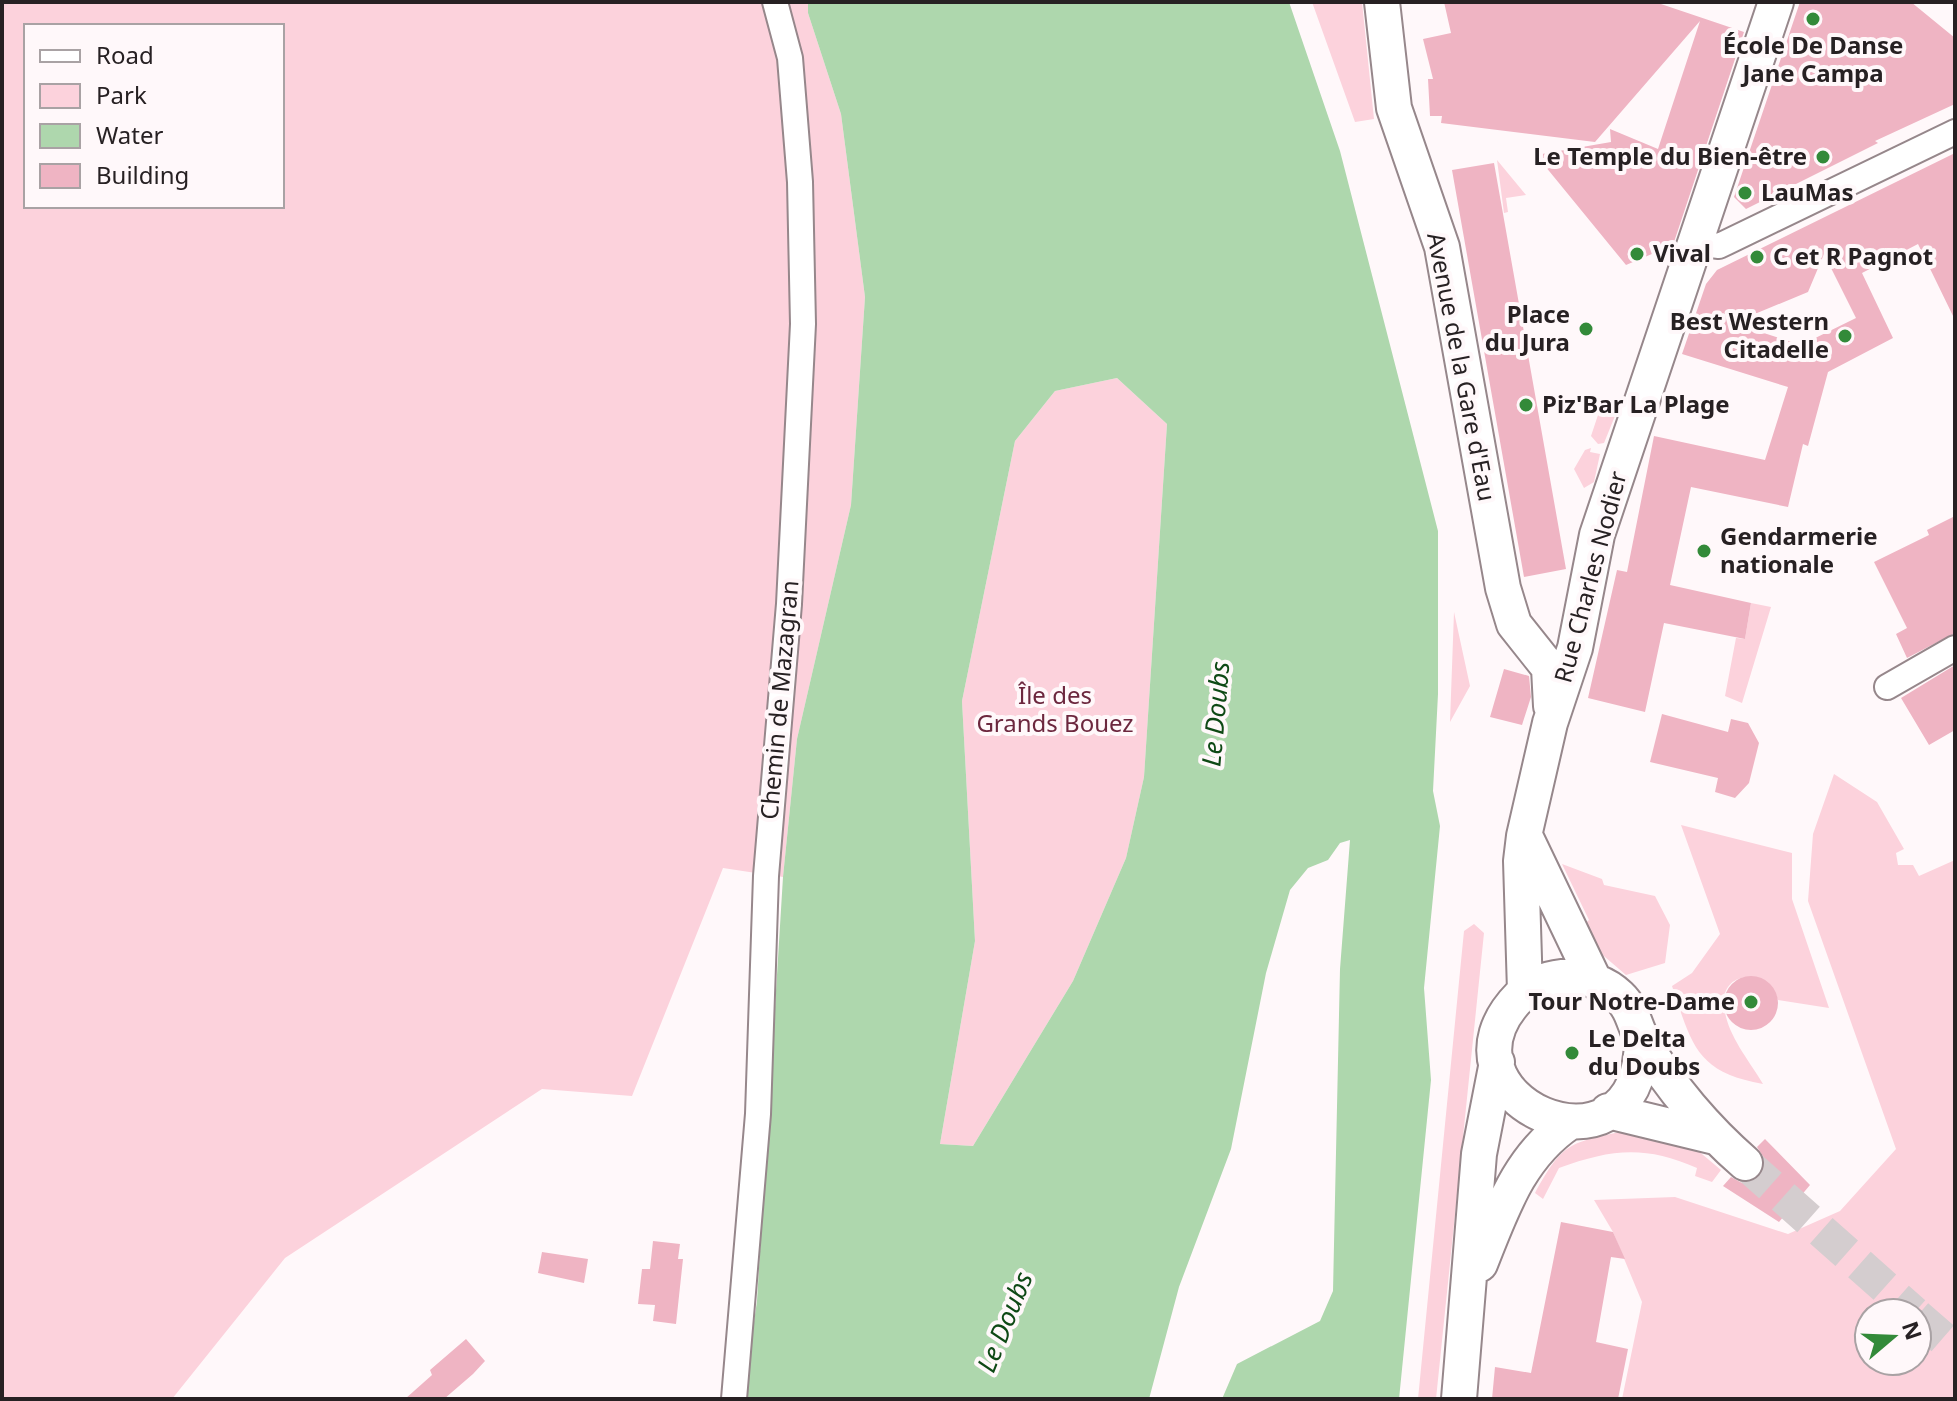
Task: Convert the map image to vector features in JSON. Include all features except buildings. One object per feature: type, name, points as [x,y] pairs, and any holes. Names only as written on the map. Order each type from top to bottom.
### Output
[{"type":"main road","name":"Avenue de la Gare d'Eau","points":[[1382,2],[1394,108],[1442,247],[1503,588],[1514,624],[1549,668],[1553,688],[1550,723]]},
{"type":"main road","name":"Rue Charles Nodier","points":[[1525,991],[1521,861],[1524,836],[1550,723],[1575,648],[1597,535],[1776,2]]},
{"type":"main road","points":[[1524,836],[1594,980]]},
{"type":"main road","points":[[1459,1399],[1479,1154],[1502,1022],[1525,991],[1546,980],[1570,976],[1594,980],[1619,996],[1630,1009],[1642,1041],[1715,1137],[1745,1163]]},
{"type":"main road","points":[[1468,1294],[1509,1192],[1528,1159],[1546,1139],[1570,1122],[1608,1111],[1624,1098],[1635,1081],[1641,1061],[1642,1041]]},
{"type":"main road","points":[[1497,1062],[1515,1098],[1550,1120],[1570,1122]]},
{"type":"main road","points":[[1608,1111],[1643,1117],[1715,1137]]},
{"type":"street","name":"Chemin de Mazagran","points":[[734,1399],[758,1114],[766,876],[789,604],[803,324],[800,182],[790,58],[775,2]]},
{"type":"street","points":[[1695,243],[1719,246],[1955,132]]},
{"type":"street","points":[[1887,687],[1955,648]]},
{"type":"green space","points":[[2,2],[808,2],[808,13],[841,114],[865,297],[851,505],[797,739],[783,877],[723,868],[632,1096],[542,1089],[285,1258],[172,1399],[2,1399]]},
{"type":"green space","points":[[1312,2],[1362,2],[1374,119],[1355,122]]},
{"type":"green space","points":[[1497,160],[1526,195],[1506,198],[1508,212],[1504,213]]},
{"type":"green space","name":"Île des Grands Bouez","points":[[1117,378],[1167,424],[1144,777],[1126,858],[1073,981],[973,1146],[940,1144],[975,941],[962,701],[1015,441],[1055,391]]},
{"type":"green space","points":[[1600,409],[1610,409],[1615,416],[1604,443],[1598,444],[1591,436]]},
{"type":"green space","points":[[1591,448],[1590,452],[1600,454],[1594,482],[1584,488],[1574,469],[1585,450]]},
{"type":"green space","points":[[1751,603],[1771,607],[1742,703],[1725,696],[1736,638],[1745,639]]},
{"type":"green space","points":[[1454,612],[1470,686],[1450,722]]},
{"type":"green space","points":[[1834,774],[1877,802],[1904,849],[1896,853],[1898,865],[1913,865],[1919,876],[1955,860],[1955,1399],[1622,1399],[1642,1302],[1613,1232],[1594,1200],[1675,1197],[1788,1234],[1840,1211],[1896,1149],[1808,901],[1813,834]]},
{"type":"green space","points":[[1681,825],[1792,853],[1792,899],[1829,1008],[1778,1000],[1773,990],[1756,978],[1737,979],[1730,985],[1725,993],[1724,1005],[1729,1026],[1763,1084],[1723,1072],[1700,1053],[1685,1025],[1672,986],[1692,973],[1720,934]]},
{"type":"green space","points":[[1562,864],[1602,879],[1604,885],[1655,896],[1670,925],[1665,963],[1626,975],[1598,951],[1582,926],[1589,920]]},
{"type":"green space","points":[[1474,924],[1484,933],[1436,1399],[1418,1399],[1464,931]]},
{"type":"green space","points":[[1625,1131],[1696,1149],[1721,1170],[1712,1182],[1695,1176],[1697,1168],[1678,1161],[1628,1152],[1595,1157],[1559,1168],[1543,1199],[1535,1193],[1553,1163],[1570,1147]]},
{"type":"water","name":"Le Doubs","points":[[808,2],[1289,2],[1340,151],[1438,531],[1438,694],[1433,791],[1440,826],[1424,988],[1431,1080],[1399,1399],[1222,1399],[1237,1364],[1320,1321],[1333,1291],[1340,969],[1350,840],[1340,843],[1328,860],[1308,868],[1290,890],[1266,973],[1231,1149],[1179,1287],[1149,1399],[743,1399],[757,1301],[783,877],[797,739],[851,505],[865,297],[841,114],[808,13]],"holes":[[[1117,378],[1167,424],[1144,777],[1126,858],[1073,981],[973,1146],[940,1144],[975,941],[962,701],[1015,441],[1055,391]]]},
{"type":"tunnel","points":[[1745,1163],[1896,1297]]},
{"type":"tunnel","points":[[1933,1330],[1955,1349]]},
{"type":"place","name":"École De Danse Jane Campa","points":[[1813,19]]},
{"type":"place","name":"Le Temple du Bien-être","points":[[1823,157]]},
{"type":"place","name":"LauMas","points":[[1745,193]]},
{"type":"place","name":"Vival","points":[[1637,254]]},
{"type":"place","name":"C et R Pagnot","points":[[1757,257]]},
{"type":"place","name":"Place du Jura","points":[[1586,329]]},
{"type":"place","name":"Best Western Citadelle","points":[[1845,336]]},
{"type":"place","name":"Piz'Bar La Plage","points":[[1526,405]]},
{"type":"place","name":"Gendarmerie nationale","points":[[1704,551]]},
{"type":"place","name":"Tour Notre-Dame","points":[[1751,1002]]},
{"type":"place","name":"Le Delta du Doubs","points":[[1572,1053]]}]
